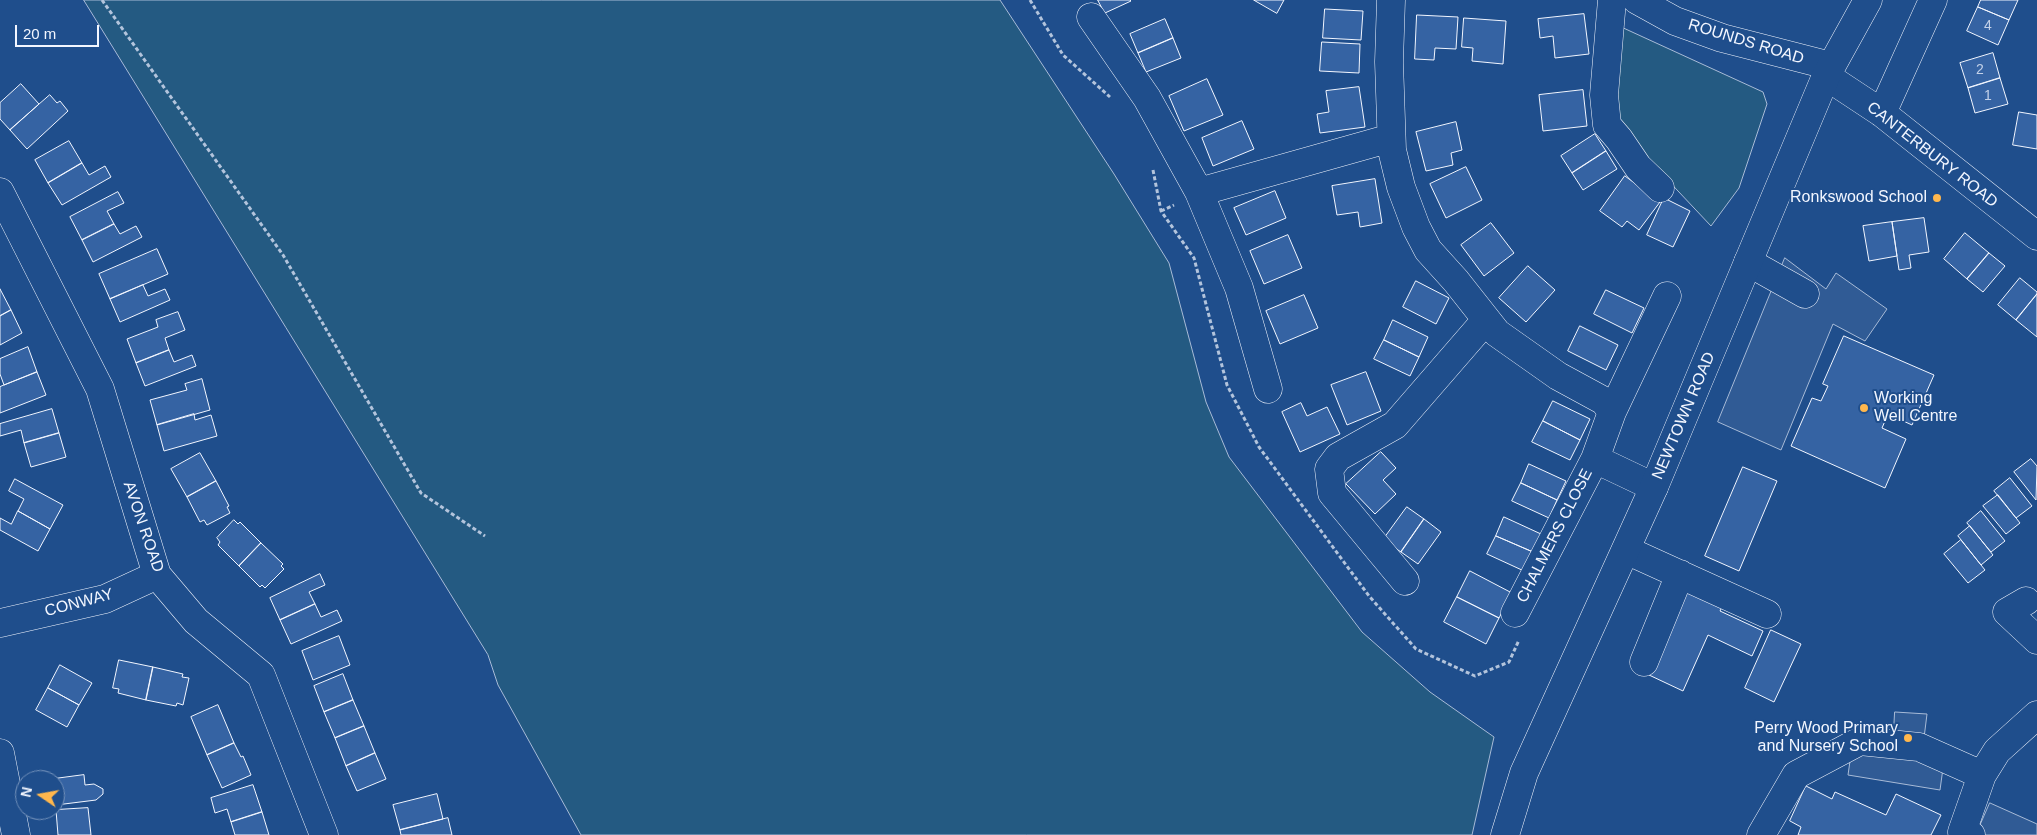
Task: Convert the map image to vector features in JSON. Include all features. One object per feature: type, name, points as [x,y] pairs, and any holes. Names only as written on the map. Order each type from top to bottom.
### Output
[{"type":"street","points":[[1391,0],[1389,62],[1392,150],[1401,187],[1416,227],[1428,250],[1456,281],[1497,333],[1529,357],[1582,391],[1604,401],[1612,412]]},
{"type":"street","points":[[1612,0],[1604,95],[1607,125],[1638,166],[1660,188]]},
{"type":"street","name":"ROUNDS ROAD","points":[[1637,0],[1676,21],[1722,38],[1828,71]]},
{"type":"street","name":"NEWTOWN ROAD","points":[[1505,835],[1524,773],[1654,487],[1828,71],[1868,0]]},
{"type":"street","points":[[1882,114],[1933,0]]},
{"type":"street","points":[[1091,17],[1147,98],[1199,192],[1240,288],[1268,389]]},
{"type":"street","name":"CANTERBURY ROAD","points":[[1828,71],[2037,236]]},
{"type":"street","points":[[1199,192],[1391,138]]},
{"type":"street","name":"AVON ROAD","points":[[0,192],[100,389],[156,575],[196,621],[261,675],[324,835]]},
{"type":"street","points":[[1748,262],[1805,294]]},
{"type":"street","name":"CHALMERS CLOSE","points":[[1519,624],[1595,459],[1612,412],[1667,296]]},
{"type":"street","points":[[1405,581],[1332,493],[1329,470],[1338,457],[1395,425],[1486,320]]},
{"type":"street","name":"CHALMERS CLOSE","points":[[1595,459],[1654,487]]},
{"type":"street","points":[[1626,550],[1767,614]]},
{"type":"street","points":[[1644,662],[1680,574]]},
{"type":"street","name":"CONWAY","points":[[0,623],[105,599],[156,575]]},
{"type":"street","points":[[2026,601],[2007,612],[2037,640]]},
{"type":"street","points":[[1971,835],[1962,832],[1982,775],[1997,751],[2037,715]]},
{"type":"street","points":[[1761,835],[1796,775],[1860,741],[1919,747],[1982,775]]},
{"type":"street","points":[[0,753],[16,835]]},
{"type":"path","points":[[102,0],[284,256],[421,493],[485,536]]},
{"type":"path","points":[[1030,0],[1063,56],[1115,101]]},
{"type":"path","points":[[1152,165],[1161,211],[1194,258],[1227,385],[1259,447],[1369,596],[1416,649],[1475,676],[1508,662],[1519,624]]},
{"type":"shaded area","points":[[84,0],[1000,0],[1114,174],[1169,263],[1206,402],[1229,457],[1362,632],[1430,692],[1494,737],[1472,835],[581,835],[498,685],[488,655]]},
{"type":"shaded area","points":[[1619,26],[1763,92],[1767,104],[1739,188],[1711,226],[1612,121]]},
{"type":"shaded area","points":[[1785,258],[1826,289],[1836,273],[1887,309],[1865,341],[1833,324],[1781,450],[1718,422]]},
{"type":"shaded area","points":[[1895,712],[1927,714],[1924,738],[1943,768],[1940,790],[1848,775],[1854,733],[1893,734]]},
{"type":"shaded area","points":[[1990,803],[2037,824],[2037,835],[1976,835]]},
{"type":"building","points":[[1098,0],[1130,0],[1131,1],[1105,13]]},
{"type":"building","points":[[1254,0],[1284,0],[1277,13]]},
{"type":"building","points":[[1981,0],[2018,0],[2009,20],[1978,7]]},
{"type":"building","points":[[1978,7],[2009,20],[1998,45],[1967,31]]},
{"type":"building","points":[[1325,9],[1363,11],[1361,40],[1323,38]]},
{"type":"building","points":[[1584,14],[1589,54],[1555,58],[1553,36],[1540,38],[1538,19]]},
{"type":"building","points":[[1417,15],[1458,17],[1456,49],[1435,48],[1434,60],[1415,59]]},
{"type":"building","points":[[1464,18],[1506,21],[1503,64],[1472,61],[1473,48],[1462,47]]},
{"type":"building","points":[[1165,19],[1173,38],[1138,53],[1130,34]]},
{"type":"building","points":[[1173,38],[1181,58],[1146,72],[1138,53]]},
{"type":"building","points":[[1322,42],[1360,44],[1359,73],[1320,71]]},
{"type":"building","points":[[1993,53],[2000,78],[1968,88],[1960,63]]},
{"type":"building","points":[[2000,78],[2008,104],[1975,113],[1968,88]]},
{"type":"building","points":[[1207,79],[1223,115],[1184,131],[1169,96]]},
{"type":"building","points":[[21,84],[39,104],[10,130],[0,119],[0,103]]},
{"type":"building","points":[[1359,87],[1365,127],[1320,133],[1317,114],[1329,112],[1326,91]]},
{"type":"building","points":[[1583,90],[1587,126],[1543,131],[1539,95]]},
{"type":"building","points":[[50,95],[57,103],[60,101],[68,111],[27,149],[10,130]]},
{"type":"building","points":[[2019,112],[2037,115],[2037,149],[2013,145]]},
{"type":"building","points":[[1242,121],[1254,149],[1213,166],[1202,138]]},
{"type":"building","points":[[1456,122],[1462,150],[1451,153],[1453,165],[1426,171],[1416,132]]},
{"type":"building","points":[[1595,134],[1606,151],[1572,173],[1561,156]]},
{"type":"building","points":[[69,141],[82,163],[48,183],[35,160]]},
{"type":"building","points":[[1606,151],[1617,169],[1583,190],[1572,173]]},
{"type":"building","points":[[82,163],[89,175],[105,166],[111,177],[62,205],[48,183]]},
{"type":"building","points":[[1466,167],[1482,200],[1446,218],[1430,184]]},
{"type":"building","points":[[1625,176],[1660,202],[1639,230],[1627,221],[1622,227],[1600,211]]},
{"type":"building","points":[[1375,179],[1382,223],[1360,227],[1358,212],[1337,215],[1332,186]]},
{"type":"building","points":[[1275,191],[1286,218],[1246,235],[1234,208]]},
{"type":"building","points":[[118,192],[124,203],[107,211],[114,224],[82,240],[70,217]]},
{"type":"building","points":[[1664,198],[1690,211],[1673,247],[1647,235]]},
{"type":"building","points":[[1924,218],[1929,252],[1909,255],[1911,268],[1899,270],[1892,222]]},
{"type":"building","points":[[1892,222],[1897,256],[1869,261],[1863,226]]},
{"type":"building","points":[[1491,223],[1514,253],[1484,276],[1461,245]]},
{"type":"building","points":[[114,224],[120,234],[136,226],[142,237],[93,262],[82,240]]},
{"type":"building","points":[[1965,233],[1989,253],[1967,279],[1944,259]]},
{"type":"building","points":[[1288,235],[1302,268],[1264,284],[1250,251]]},
{"type":"building","points":[[157,249],[168,274],[110,299],[99,274]]},
{"type":"building","points":[[1989,253],[2005,266],[1983,292],[1967,279]]},
{"type":"building","points":[[1528,266],[1555,290],[1526,322],[1499,298]]},
{"type":"building","points":[[2020,278],[2037,294],[2016,320],[1998,305]]},
{"type":"building","points":[[1416,281],[1449,298],[1436,324],[1403,307]]},
{"type":"building","points":[[143,285],[148,296],[165,289],[170,300],[120,322],[110,299]]},
{"type":"building","points":[[0,289],[11,310],[0,316]]},
{"type":"building","points":[[1606,290],[1644,308],[1632,333],[1594,314]]},
{"type":"building","points":[[2037,294],[2037,337],[2016,320]]},
{"type":"building","points":[[1304,295],[1318,328],[1280,344],[1266,311]]},
{"type":"building","points":[[11,310],[22,333],[0,345],[0,316]]},
{"type":"building","points":[[178,312],[185,330],[165,338],[169,350],[136,363],[127,339],[158,327],[156,320]]},
{"type":"building","points":[[1393,320],[1428,337],[1419,357],[1384,340]]},
{"type":"building","points":[[1580,326],[1618,345],[1606,370],[1568,351]]},
{"type":"building","name":"Working Well Centre","points":[[1844,336],[1934,375],[1912,425],[1888,414],[1882,428],[1906,439],[1885,488],[1791,446],[1812,398],[1821,401],[1828,386],[1823,384]]},
{"type":"building","points":[[1384,340],[1419,357],[1410,376],[1374,359]]},
{"type":"building","points":[[28,347],[37,372],[4,385],[0,374],[0,359]]},
{"type":"building","points":[[169,350],[174,362],[192,355],[196,366],[145,386],[136,363]]},
{"type":"building","points":[[37,372],[46,395],[0,413],[0,387]]},
{"type":"building","points":[[1366,372],[1381,411],[1347,425],[1331,385]]},
{"type":"building","points":[[202,379],[210,410],[157,425],[150,400],[187,390],[185,384]]},
{"type":"building","points":[[1553,401],[1590,419],[1580,440],[1543,421]]},
{"type":"building","points":[[1301,403],[1307,416],[1327,407],[1340,434],[1300,452],[1282,412]]},
{"type":"building","points":[[52,409],[59,433],[24,443],[21,430],[0,436],[0,424]]},
{"type":"building","points":[[194,414],[195,420],[211,415],[217,436],[164,451],[157,425]]},
{"type":"building","points":[[1543,421],[1580,440],[1570,460],[1532,442]]},
{"type":"building","points":[[59,433],[66,457],[31,467],[24,443]]},
{"type":"building","points":[[1381,452],[1396,468],[1383,480],[1396,494],[1375,514],[1346,484]]},
{"type":"building","points":[[200,453],[216,481],[187,497],[171,469]]},
{"type":"building","points":[[2031,459],[2037,466],[2036,500],[2014,472]]},
{"type":"building","points":[[1529,464],[1566,481],[1557,500],[1521,483]]},
{"type":"building","points":[[1743,467],[1777,481],[1739,571],[1705,556]]},
{"type":"building","points":[[2010,478],[2032,506],[2016,518],[1994,491]]},
{"type":"building","points":[[15,479],[63,505],[50,529],[18,511],[24,499],[9,491]]},
{"type":"building","points":[[216,481],[229,506],[227,507],[230,513],[207,525],[204,520],[200,522],[187,497]]},
{"type":"building","points":[[1521,483],[1557,500],[1549,518],[1512,501]]},
{"type":"building","points":[[1998,495],[2020,523],[2006,534],[1983,506]]},
{"type":"building","points":[[1407,507],[1424,519],[1401,552],[1383,540]]},
{"type":"building","points":[[18,511],[50,529],[38,551],[0,530],[0,518],[11,524]]},
{"type":"building","points":[[1981,511],[2005,541],[1991,552],[1967,523]]},
{"type":"building","points":[[1504,517],[1541,534],[1533,552],[1496,536]]},
{"type":"building","points":[[1424,519],[1441,532],[1418,564],[1401,552]]},
{"type":"building","points":[[234,520],[238,524],[240,522],[261,543],[239,566],[218,545],[220,542],[217,538]]},
{"type":"building","points":[[1970,526],[1993,555],[1981,565],[1958,536]]},
{"type":"building","points":[[1496,536],[1533,552],[1524,571],[1487,554]]},
{"type":"building","points":[[1961,540],[1985,570],[1968,583],[1944,554]]},
{"type":"building","points":[[261,543],[283,564],[281,566],[284,569],[265,588],[262,585],[260,587],[239,566]]},
{"type":"building","points":[[1470,571],[1512,593],[1499,618],[1457,597]]},
{"type":"building","points":[[320,574],[325,585],[309,592],[315,604],[280,620],[270,598]]},
{"type":"building","points":[[1689,589],[1723,605],[1720,611],[1763,631],[1752,656],[1708,635],[1683,691],[1649,675]]},
{"type":"building","points":[[1457,597],[1499,618],[1486,644],[1444,622]]},
{"type":"building","points":[[315,604],[321,617],[337,610],[342,621],[291,644],[280,620]]},
{"type":"building","points":[[1771,630],[1801,644],[1774,702],[1745,688]]},
{"type":"building","points":[[339,636],[350,665],[313,680],[302,651]]},
{"type":"building","points":[[119,660],[153,667],[146,700],[118,693],[119,689],[113,688]]},
{"type":"building","points":[[60,665],[92,683],[79,705],[48,688]]},
{"type":"building","points":[[153,667],[183,674],[182,677],[189,678],[183,705],[177,703],[176,706],[146,700]]},
{"type":"building","points":[[343,674],[353,700],[324,712],[314,686]]},
{"type":"building","points":[[48,688],[79,705],[67,727],[36,710]]},
{"type":"building","points":[[353,700],[364,726],[335,738],[324,712]]},
{"type":"building","points":[[218,705],[234,743],[207,755],[191,717]]},
{"type":"building","points":[[364,726],[375,753],[346,766],[335,738]]},
{"type":"building","points":[[234,743],[241,757],[243,756],[251,775],[222,788],[207,755]]},
{"type":"building","points":[[375,753],[386,779],[357,791],[346,766]]},
{"type":"building","points":[[84,775],[85,785],[94,784],[103,789],[103,794],[96,800],[65,804],[65,778]]},
{"type":"building","points":[[253,785],[262,812],[231,822],[227,809],[215,813],[211,798]]},
{"type":"building","points":[[1806,786],[1832,799],[1835,792],[1886,815],[1896,794],[1941,815],[1931,835],[1798,835],[1801,827],[1790,821]]},
{"type":"building","points":[[437,794],[443,819],[400,830],[393,805]]},
{"type":"building","points":[[88,808],[91,835],[58,835],[57,820],[65,820],[65,809]]},
{"type":"building","points":[[262,812],[269,835],[235,835],[231,822]]},
{"type":"building","points":[[448,818],[452,835],[401,835],[400,830]]},
{"type":"place","name":"Ronkswood School","points":[[1937,198]]},
{"type":"place","name":"Working Well Centre","points":[[1864,408]]},
{"type":"place","name":"Perry Wood Primary and Nursery School","points":[[1908,738]]}]
